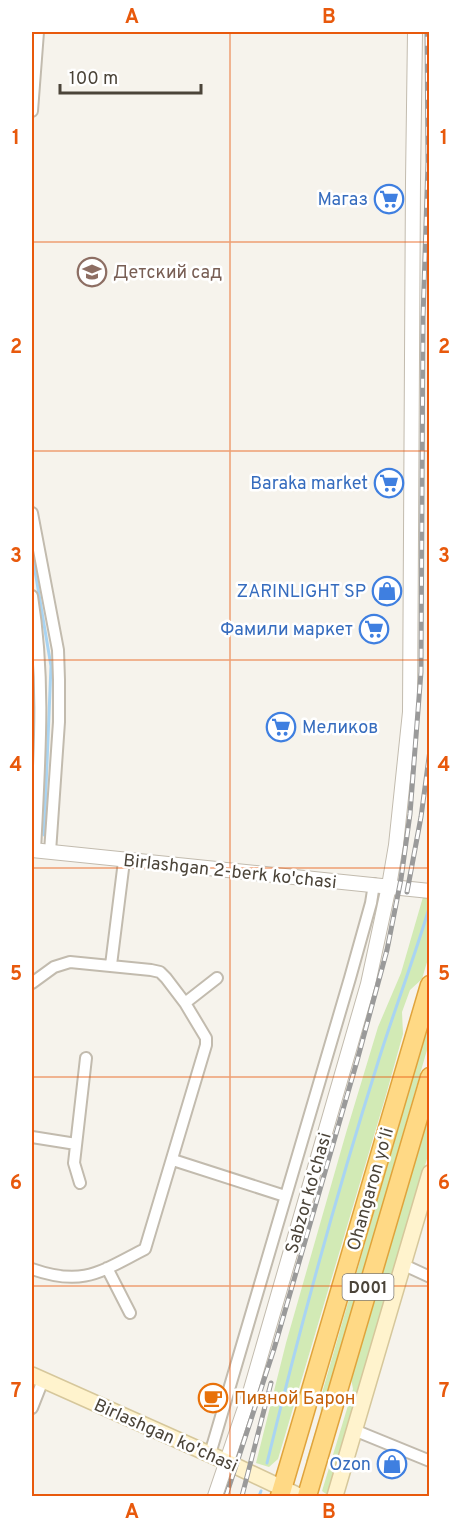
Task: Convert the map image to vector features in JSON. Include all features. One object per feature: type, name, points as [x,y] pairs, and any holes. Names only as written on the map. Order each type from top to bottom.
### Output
[{"type":"highway","name":"Ohangaron yoʻli","points":[[281,1492],[429,985]]},
{"type":"highway","name":"Ohangaron yoʻli","points":[[307,1497],[429,1079]]},
{"type":"main road","points":[[335,1497],[429,1173]]},
{"type":"main road","name":"Birlashgan ko'chasi","points":[[37,1378],[210,1454],[281,1492],[299,1497]]},
{"type":"street","points":[[32,111],[38,32]]},
{"type":"street","name":"Sabzor ko'chasi","points":[[214,1497],[261,1356],[368,984],[389,886],[405,770],[410,712],[412,181],[415,32]]},
{"type":"street","points":[[32,513],[58,650],[51,674],[33,850]]},
{"type":"street","points":[[32,596],[38,635],[51,674],[59,722],[50,852]]},
{"type":"street","name":"Birlashgan 2-berk ko'chasi","points":[[33,850],[429,891]]},
{"type":"street","points":[[111,966],[124,861]]},
{"type":"street","points":[[210,1454],[371,903],[374,884]]},
{"type":"street","points":[[32,983],[49,970],[64,963],[160,972],[185,1003],[203,1032],[206,1045],[145,1249],[91,1275],[75,1278],[54,1276],[32,1270]]},
{"type":"street","points":[[185,1003],[217,978]]},
{"type":"street","points":[[330,1044],[350,1049]]},
{"type":"street","points":[[80,1183],[74,1163],[86,1058]]},
{"type":"street","points":[[32,1137],[76,1144]]},
{"type":"street","points":[[173,1160],[285,1196]]},
{"type":"street","points":[[404,1265],[429,1277]]},
{"type":"street","points":[[107,1268],[130,1313]]},
{"type":"street","points":[[32,1408],[37,1378]]},
{"type":"street","points":[[354,1430],[429,1461]]},
{"type":"green space","points":[[423,897],[429,899],[430,952],[422,979],[410,990],[402,1012],[403,1034],[386,1095],[278,1459],[269,1467],[256,1463],[286,1343],[378,1027],[401,973]]},
{"type":"green space","points":[[429,1021],[429,1043],[308,1462],[306,1461],[321,1414],[320,1400]]},
{"type":"green space","points":[[429,1107],[429,1152],[329,1496],[322,1491],[353,1389],[350,1373]]},
{"type":"waterway","points":[[32,553],[51,666],[44,835]]},
{"type":"waterway","points":[[267,1463],[348,1159],[429,908]]},
{"type":"waterway","points":[[259,1496],[261,1491]]},
{"type":"railway","points":[[226,1496],[274,1349],[387,950],[401,879],[410,814],[421,672],[423,318],[428,162],[427,32]]},
{"type":"railway","points":[[407,892],[421,817],[430,750]]},
{"type":"railway","points":[[242,1496],[271,1383]]},
{"type":"place","name":"Магаз","points":[[389,199]]},
{"type":"place","name":"Детский сад","points":[[92,272]]},
{"type":"place","name":"Baraka market","points":[[389,483]]},
{"type":"place","name":"ZARINLIGHT SP","points":[[387,591]]},
{"type":"place","name":"Фамили маркет","points":[[374,629]]},
{"type":"place","name":"Меликов","points":[[281,727]]},
{"type":"place","name":"Пивной Барон","points":[[213,1398]]},
{"type":"place","name":"Ozon","points":[[392,1464]]}]
